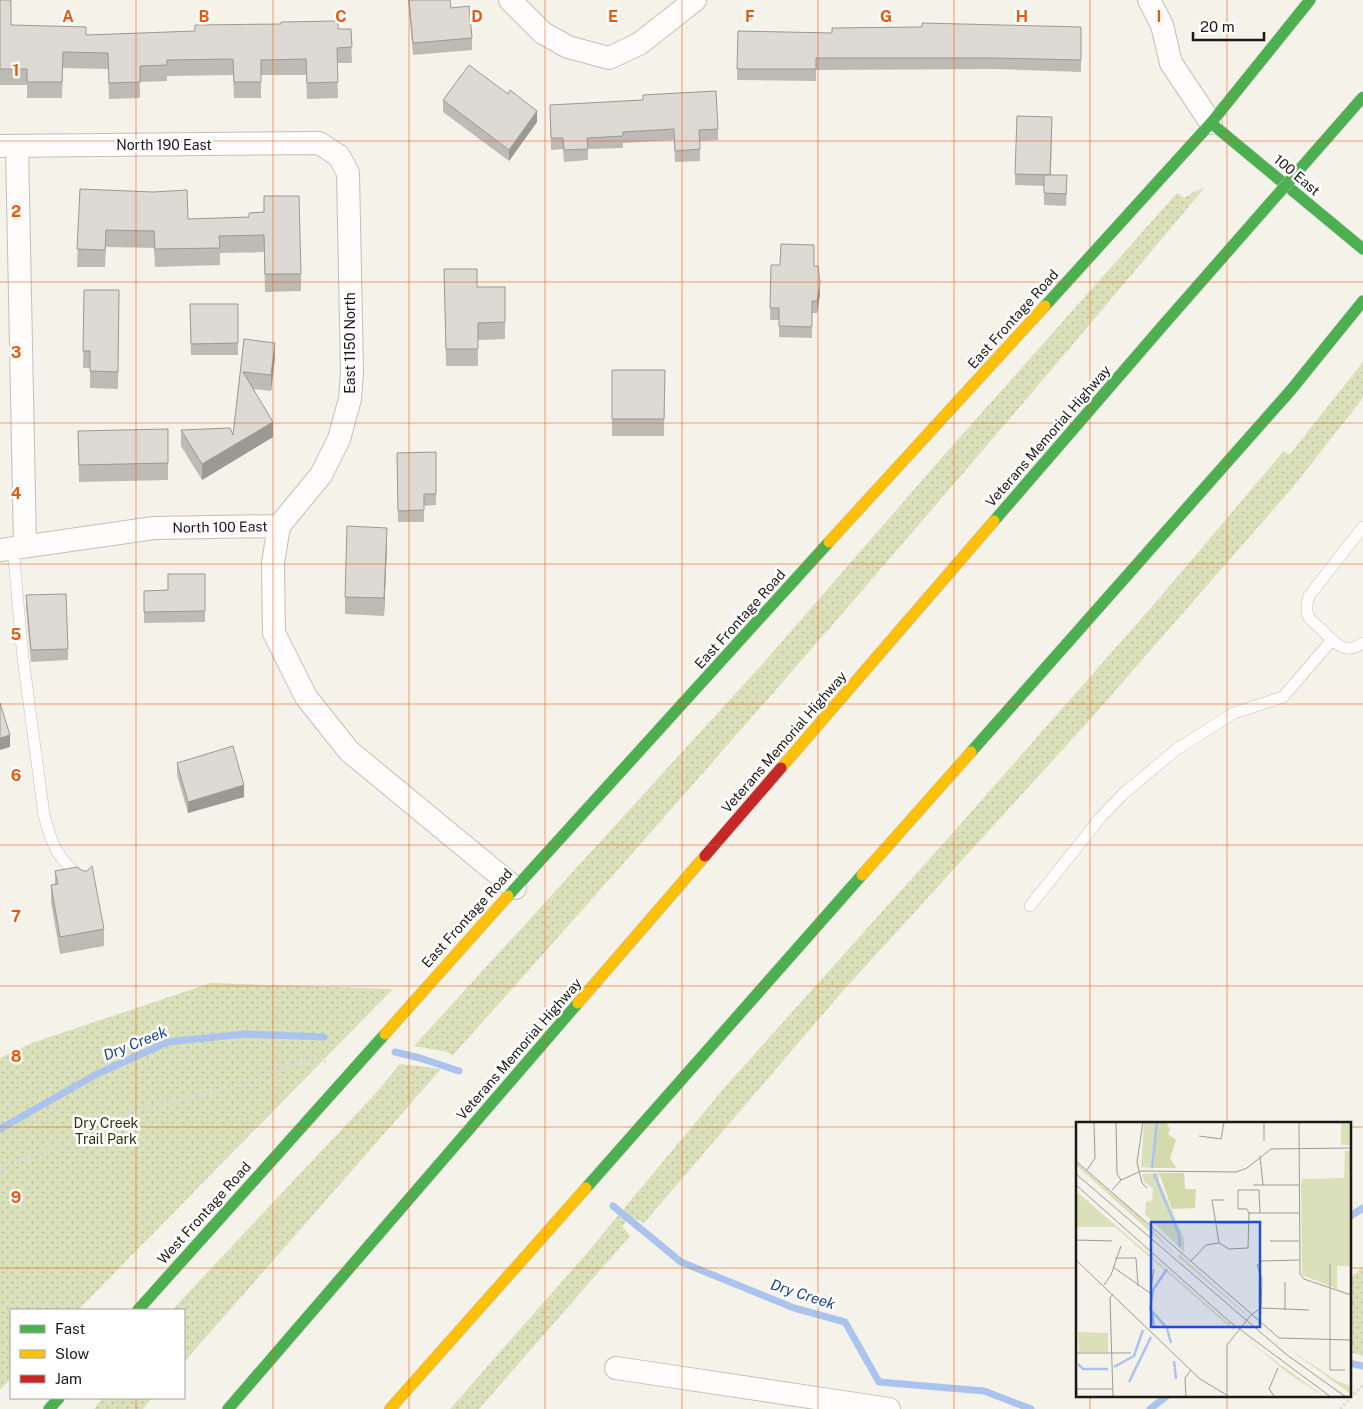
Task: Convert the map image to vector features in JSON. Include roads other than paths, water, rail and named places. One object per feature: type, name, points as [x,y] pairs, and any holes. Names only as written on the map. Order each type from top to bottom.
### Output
[{"type":"main road","name":"East Frontage Road","points":[[293,1136],[515,888],[1211,123],[1310,0]]},
{"type":"main road","name":"Veterans Memorial Highway","points":[[228,1409],[1363,96]]},
{"type":"main road","name":"100 East","points":[[1211,123],[1363,249]]},
{"type":"main road","points":[[390,1409],[1291,390],[1363,301]]},
{"type":"main road","name":"West Frontage Road","points":[[139,1309],[293,1136]]},
{"type":"main road","points":[[49,1409],[58,1399]]},
{"type":"street","points":[[510,0],[543,33],[568,47],[610,58],[639,44],[695,0]]},
{"type":"street","points":[[1149,0],[1162,26],[1171,63],[1211,123]]},
{"type":"street","name":"North 190 East","points":[[9,146],[319,143],[326,148]]},
{"type":"street","points":[[9,146],[13,548]]},
{"type":"street","name":"East 1150 North","points":[[279,526],[321,475],[339,439],[350,399],[352,373],[348,173],[339,156],[326,148]]},
{"type":"street","name":"North 100 East","points":[[13,548],[154,528],[279,526],[273,563],[274,633],[306,697],[349,750],[515,888]]},
{"type":"street","points":[[616,1368],[889,1409]]},
{"type":"lane","points":[[1363,527],[1309,596],[1307,604],[1309,617],[1339,646],[1346,649],[1357,648],[1363,643]]},
{"type":"lane","points":[[13,548],[23,658],[44,815],[50,839],[63,862],[85,881]]},
{"type":"lane","points":[[1030,906],[1101,817],[1123,794],[1178,749],[1234,714],[1283,697],[1332,640]]},
{"type":"waterway","name":"Dry Creek","points":[[0,1129],[97,1074],[168,1042],[244,1034],[324,1037]]},
{"type":"waterway","name":"Dry Creek","points":[[395,1052],[459,1071]]},
{"type":"waterway","name":"Dry Creek","points":[[613,1206],[681,1262],[794,1308],[845,1322],[879,1382],[984,1391],[1031,1409]]},
{"type":"waterway","name":"Dry Creek","points":[[1350,1216],[1363,1208]]},
{"type":"waterway","points":[[1350,1363],[1363,1366]]},
{"type":"waterway","name":"Dry Creek","points":[[1150,1409],[1167,1396]]},
{"type":"park label","name":"Dry Creek Trail Park","points":[[106,1132]]}]
